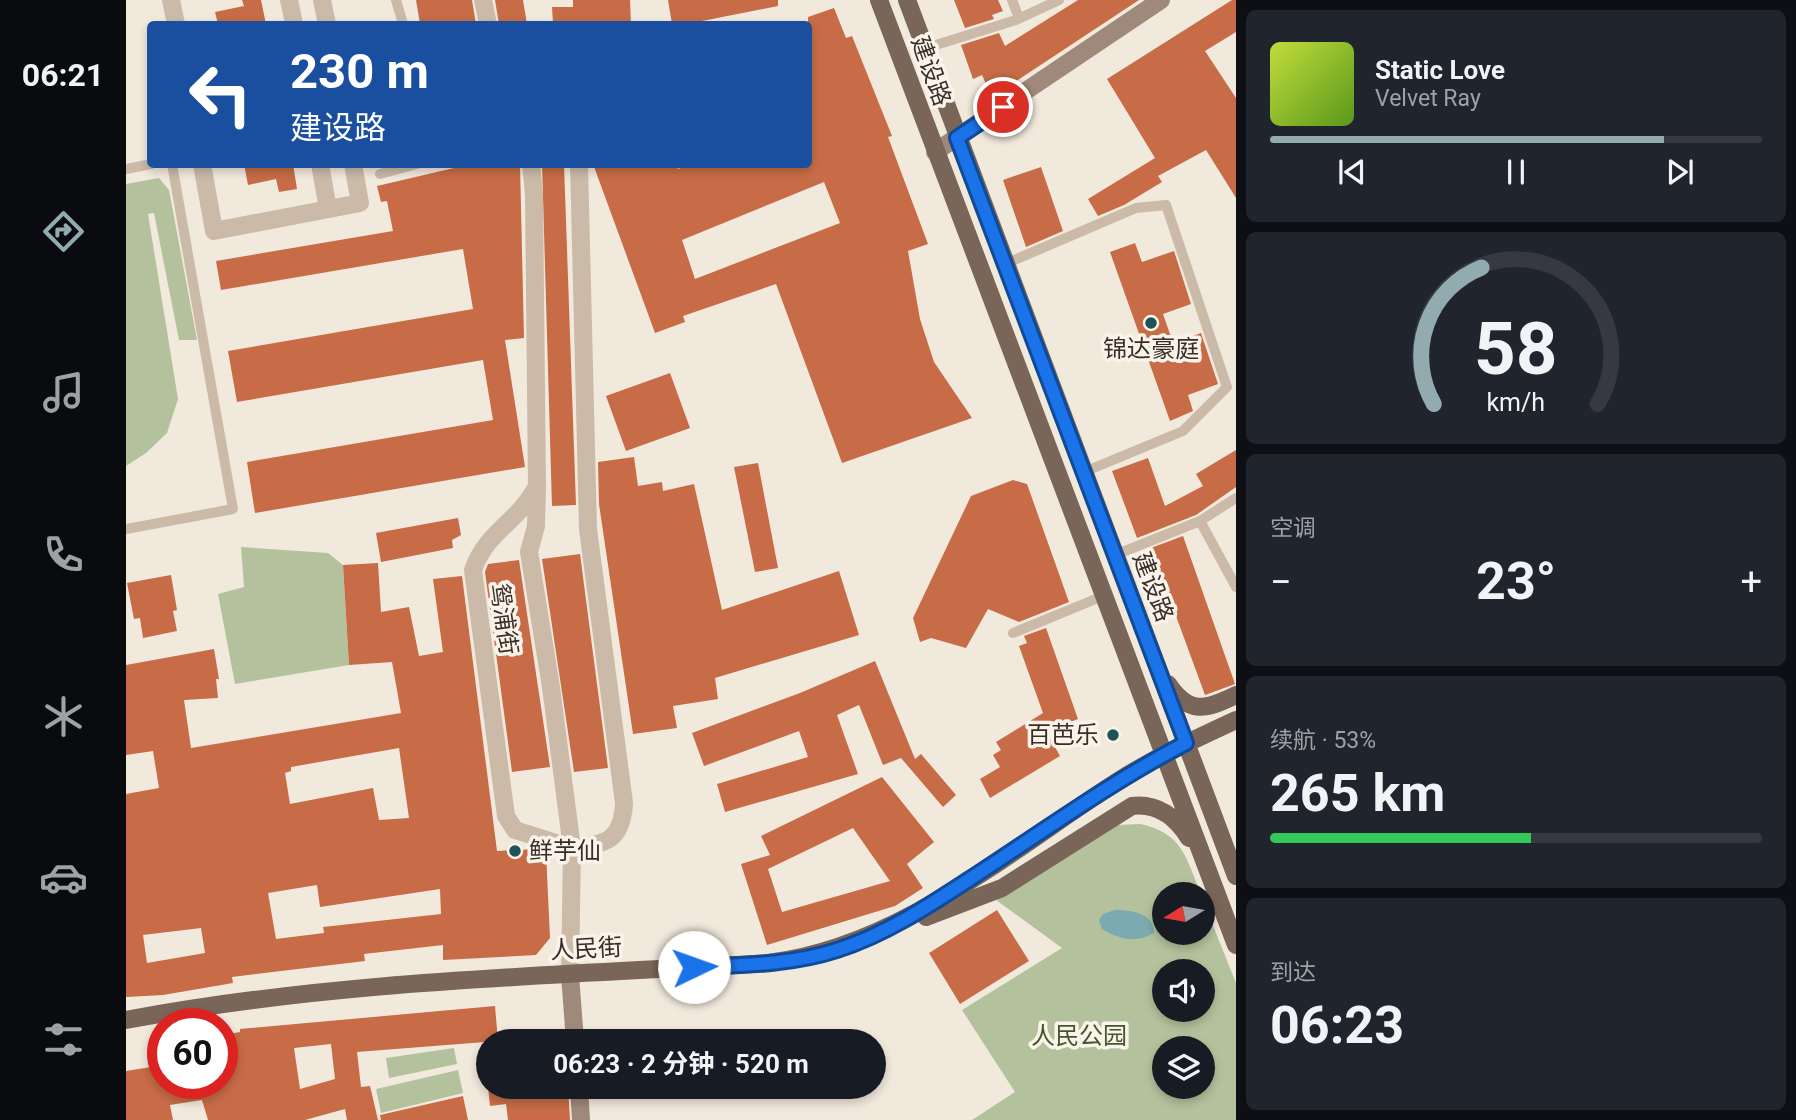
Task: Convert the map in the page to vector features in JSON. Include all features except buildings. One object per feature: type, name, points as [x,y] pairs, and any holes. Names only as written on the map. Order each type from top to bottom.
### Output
[{"type":"main road","name":"建设路","points":[[879,0],[1236,945]]},
{"type":"main road","name":"建设路","points":[[907,0],[1236,876]]},
{"type":"main road","points":[[1158,670],[1177,696],[1192,706],[1209,708],[1236,695]]},
{"type":"main road","name":"人民街","points":[[126,1020],[250,999],[343,988],[786,961],[836,950],[877,934],[941,897],[1164,754],[1236,720]]},
{"type":"main road","points":[[877,934],[1002,888],[1132,806],[1152,807],[1172,818],[1184,830],[1206,865]]},
{"type":"street","points":[[171,0],[175,21]]},
{"type":"street","points":[[289,0],[293,21]]},
{"type":"street","points":[[322,0],[326,21]]},
{"type":"street","points":[[483,0],[487,21]]},
{"type":"street","points":[[935,152],[1161,0]]},
{"type":"street","points":[[203,168],[214,231],[360,203],[354,168]]},
{"type":"street","points":[[321,168],[328,209]]},
{"type":"street","points":[[531,168],[534,194],[537,486],[536,526],[529,552],[551,687],[572,848],[570,975],[574,1029]]},
{"type":"street","points":[[572,848],[610,839],[623,819],[624,803],[588,530],[579,168]]},
{"type":"street","name":"鸳浦街","points":[[537,486],[526,507],[480,551],[473,570],[506,816],[514,830],[572,848]]},
{"type":"street","points":[[580,1099],[581,1120]]},
{"type":"lane","points":[[396,0],[402,21]]},
{"type":"lane","points":[[1012,0],[1019,18]]},
{"type":"lane","points":[[923,48],[1019,18],[1059,0]]},
{"type":"lane","points":[[126,169],[147,165]]},
{"type":"lane","points":[[126,529],[233,509],[173,168]]},
{"type":"lane","points":[[380,174],[402,168]]},
{"type":"lane","points":[[1005,264],[1136,208],[1166,205],[1227,387],[1183,431],[1084,472]]},
{"type":"lane","points":[[1115,555],[1200,521],[1236,498]]},
{"type":"lane","points":[[1200,521],[1236,587]]},
{"type":"lane","points":[[1013,633],[1103,596]]},
{"type":"green space","points":[[159,178],[169,190],[197,340],[179,340],[154,213],[148,214],[178,399],[167,433],[146,453],[126,466],[126,184]]},
{"type":"green space","points":[[241,547],[328,553],[343,565],[349,665],[235,684],[218,594],[244,587]]},
{"type":"green space","name":"人民公园","points":[[1140,824],[1166,834],[1174,841],[1186,858],[1196,882],[1152,882],[1152,945],[1215,945],[1215,930],[1236,983],[1236,1120],[972,1120],[1015,1092],[962,1010],[1062,948],[996,900],[1117,825]]},
{"type":"green space","points":[[454,1048],[457,1064],[389,1078],[386,1058]]},
{"type":"green space","points":[[458,1070],[463,1093],[381,1113],[376,1089]]},
{"type":"water","points":[[1115,910],[1140,914],[1150,921],[1152,934],[1134,939],[1115,935],[1102,929],[1099,920],[1103,914]]},
{"type":"place","name":"锦达豪庭","points":[[1151,323]]},
{"type":"place","name":"百芭乐","points":[[1113,735]]},
{"type":"place","name":"鲜芋仙","points":[[515,851]]},
{"type":"route","points":[[694,967],[795,960],[836,950],[885,930],[941,897],[1121,780],[1186,743],[957,138],[1003,107]]}]
